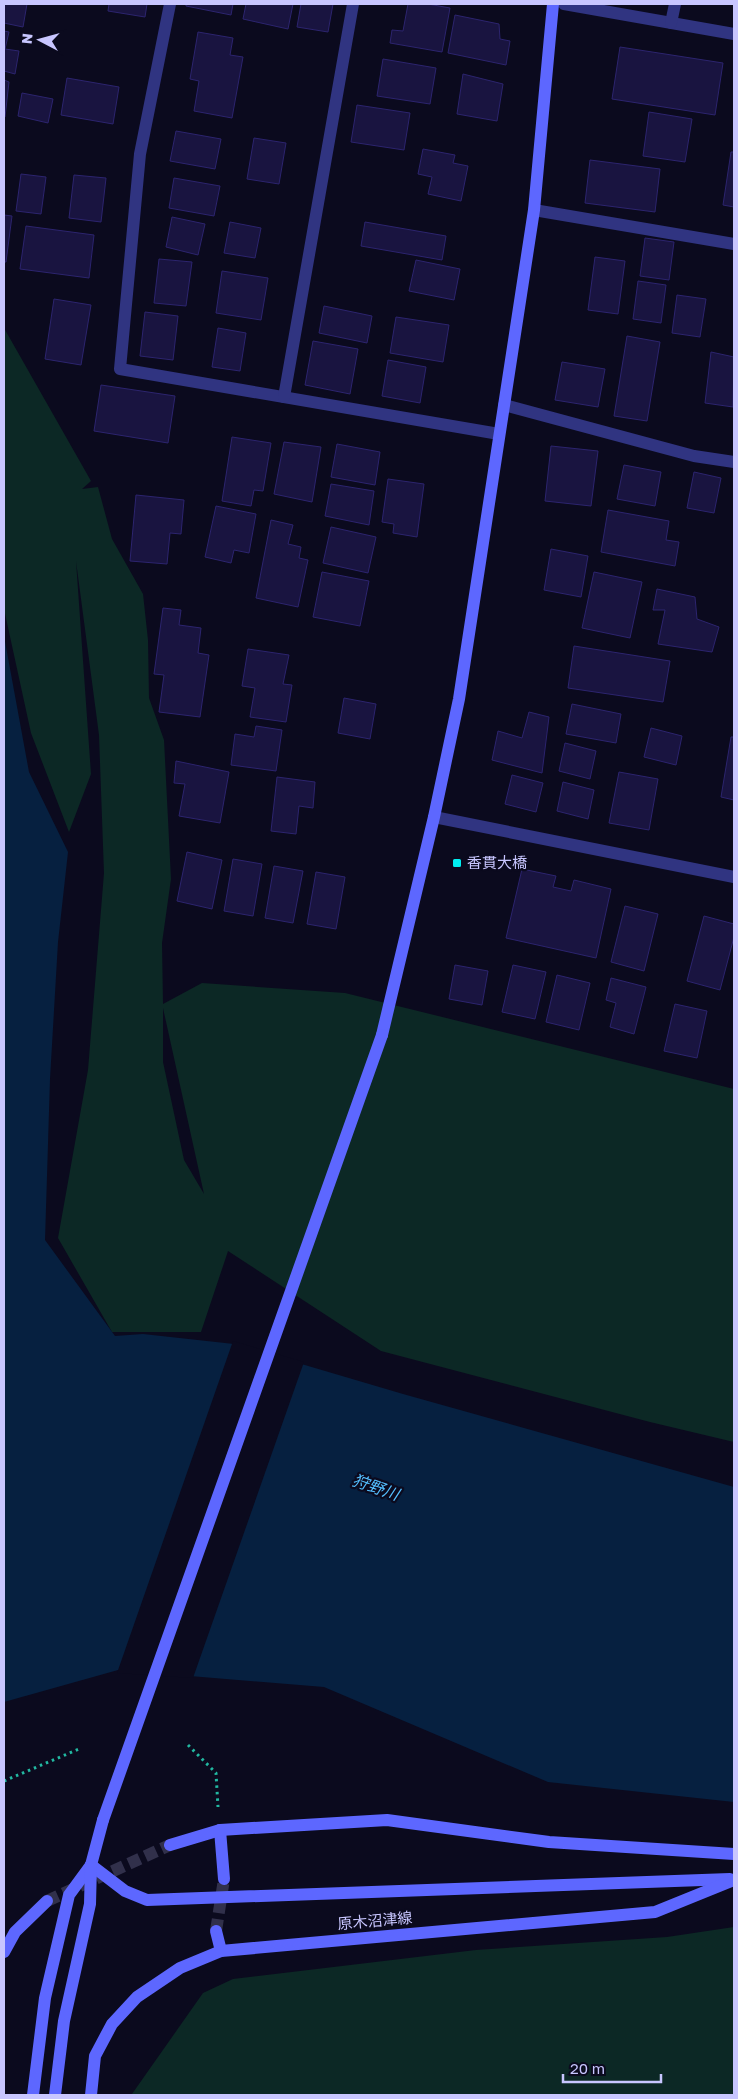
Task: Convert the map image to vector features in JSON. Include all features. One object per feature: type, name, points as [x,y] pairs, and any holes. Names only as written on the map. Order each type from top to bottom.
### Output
[{"type":"main road","points":[[56,2095],[64,2021],[90,1904],[91,1864],[103,1820],[382,1035],[434,817],[459,699],[534,210],[553,4]]},
{"type":"main road","points":[[170,1845],[220,1830],[387,1820],[549,1842],[734,1854]]},
{"type":"main road","points":[[220,1830],[224,1879]]},
{"type":"main road","points":[[33,2095],[45,1998],[69,1895],[91,1864]]},
{"type":"main road","name":"原木沼津線","points":[[91,1864],[125,1891],[147,1900],[734,1879]]},
{"type":"main road","name":"原木沼津線","points":[[91,2095],[95,2056],[112,2024],[137,1997],[180,1968],[221,1952],[655,1912],[734,1879]]},
{"type":"main road","points":[[4,1952],[15,1932],[47,1901]]},
{"type":"main road","points":[[216,1930],[221,1952]]},
{"type":"street","points":[[170,4],[140,154],[120,369],[500,434]]},
{"type":"street","points":[[284,397],[353,4]]},
{"type":"street","points":[[564,4],[734,34]]},
{"type":"street","points":[[671,23],[675,4]]},
{"type":"street","points":[[534,210],[734,244]]},
{"type":"street","points":[[504,405],[694,456],[734,462]]},
{"type":"street","points":[[434,817],[734,877]]},
{"type":"path","points":[[188,1746],[216,1773],[220,1830]]},
{"type":"path","points":[[4,1781],[79,1749]]},
{"type":"green space","points":[[4,328],[91,481],[82,489],[98,487],[112,539],[143,594],[148,640],[149,698],[164,740],[171,879],[162,943],[163,1004],[202,983],[345,993],[734,1089],[734,1442],[650,1422],[381,1351],[228,1251],[201,1332],[112,1332],[58,1238],[88,1070],[104,873],[99,735],[76,561],[91,774],[69,832],[31,733],[4,609]],"holes":[[[163,1008],[204,1194],[184,1160],[163,1062]]]},
{"type":"green space","points":[[734,1927],[734,2095],[125,2095],[132,2094],[203,1993],[233,1979],[476,1950],[667,1937]]},
{"type":"water","name":"狩野川","points":[[4,636],[29,772],[68,852],[58,942],[50,1079],[45,1240],[115,1336],[143,1334],[234,1344],[403,1394],[734,1487],[734,1802],[548,1782],[324,1687],[118,1670],[4,1702]]},
{"type":"pier","points":[[233,1341],[304,1362],[193,1678],[117,1673]]},
{"type":"building","points":[[4,4],[27,4],[23,27],[4,23]]},
{"type":"building","points":[[109,4],[147,4],[145,17],[108,11]]},
{"type":"building","points":[[186,4],[233,4],[231,15],[186,6]]},
{"type":"building","points":[[246,4],[293,4],[288,29],[243,19]]},
{"type":"building","points":[[301,4],[333,4],[328,32],[297,27]]},
{"type":"building","points":[[408,4],[428,4],[450,8],[442,52],[390,43],[392,30],[403,31]]},
{"type":"building","points":[[455,15],[499,24],[500,39],[510,41],[506,65],[448,53]]},
{"type":"building","points":[[4,31],[9,32],[5,49],[19,51],[15,74],[4,71]]},
{"type":"building","points":[[198,32],[233,38],[230,55],[243,57],[232,118],[194,111],[199,81],[190,79]]},
{"type":"building","points":[[620,47],[723,63],[715,115],[612,99]]},
{"type":"building","points":[[383,59],[436,68],[430,104],[377,96]]},
{"type":"building","points":[[463,74],[503,84],[497,121],[457,114]]},
{"type":"building","points":[[67,78],[119,87],[113,124],[61,115]]},
{"type":"building","points":[[4,80],[9,82],[5,117],[4,117]]},
{"type":"building","points":[[22,93],[53,99],[48,123],[18,116]]},
{"type":"building","points":[[357,105],[410,113],[404,150],[351,142]]},
{"type":"building","points":[[649,112],[692,119],[685,162],[643,156]]},
{"type":"building","points":[[176,131],[221,139],[215,169],[170,161]]},
{"type":"building","points":[[254,138],[286,143],[279,184],[247,179]]},
{"type":"building","points":[[423,149],[455,155],[453,163],[468,166],[461,201],[428,194],[432,177],[418,174]]},
{"type":"building","points":[[731,152],[734,152],[734,207],[723,205]]},
{"type":"building","points":[[590,160],[660,169],[655,212],[585,203]]},
{"type":"building","points":[[21,174],[46,177],[41,214],[16,211]]},
{"type":"building","points":[[74,175],[106,178],[101,222],[69,218]]},
{"type":"building","points":[[174,178],[220,186],[214,216],[169,208]]},
{"type":"building","points":[[4,215],[12,216],[6,262],[4,262]]},
{"type":"building","points":[[172,217],[205,224],[198,255],[166,247]]},
{"type":"building","points":[[230,222],[261,228],[255,258],[224,253]]},
{"type":"building","points":[[365,222],[446,236],[442,260],[361,246]]},
{"type":"building","points":[[26,226],[94,235],[89,278],[20,269]]},
{"type":"building","points":[[645,238],[674,242],[669,280],[640,276]]},
{"type":"building","points":[[595,257],[625,261],[618,314],[588,310]]},
{"type":"building","points":[[159,259],[192,262],[186,306],[154,303]]},
{"type":"building","points":[[416,260],[460,269],[454,300],[409,291]]},
{"type":"building","points":[[222,271],[268,278],[261,320],[216,313]]},
{"type":"building","points":[[638,281],[666,285],[661,323],[633,319]]},
{"type":"building","points":[[677,295],[706,299],[700,337],[672,333]]},
{"type":"building","points":[[54,299],[91,305],[81,365],[45,359]]},
{"type":"building","points":[[324,306],[372,316],[367,343],[319,333]]},
{"type":"building","points":[[145,312],[178,316],[173,360],[140,356]]},
{"type":"building","points":[[396,317],[449,325],[443,362],[390,353]]},
{"type":"building","points":[[218,328],[246,333],[240,371],[212,367]]},
{"type":"building","points":[[627,336],[660,342],[647,421],[614,416]]},
{"type":"building","points":[[313,341],[358,349],[350,394],[305,385]]},
{"type":"building","points":[[711,352],[734,357],[733,407],[705,403]]},
{"type":"building","points":[[388,360],[426,367],[420,403],[382,396]]},
{"type":"building","points":[[562,362],[605,369],[598,407],[555,400]]},
{"type":"building","points":[[101,385],[175,396],[168,443],[94,431]]},
{"type":"building","points":[[232,437],[271,443],[263,491],[254,490],[251,506],[222,501]]},
{"type":"building","points":[[284,442],[321,447],[312,502],[274,494]]},
{"type":"building","points":[[337,444],[380,452],[375,485],[331,477]]},
{"type":"building","points":[[551,446],[598,451],[591,506],[545,501]]},
{"type":"building","points":[[624,465],[661,472],[655,506],[617,499]]},
{"type":"building","points":[[694,472],[721,478],[714,513],[687,508]]},
{"type":"building","points":[[388,479],[424,484],[417,537],[393,533],[394,524],[382,522]]},
{"type":"building","points":[[331,484],[374,491],[369,525],[325,516]]},
{"type":"building","points":[[136,495],[184,500],[181,534],[170,533],[167,564],[130,561]]},
{"type":"building","points":[[216,506],[256,514],[249,553],[234,550],[231,563],[205,557]]},
{"type":"building","points":[[608,510],[669,521],[666,540],[679,542],[675,566],[601,552]]},
{"type":"building","points":[[271,520],[293,525],[288,544],[301,547],[299,558],[308,560],[298,607],[256,598]]},
{"type":"building","points":[[331,527],[376,537],[368,573],[323,563]]},
{"type":"building","points":[[551,549],[588,556],[581,597],[544,590]]},
{"type":"building","points":[[322,572],[369,581],[360,626],[313,617]]},
{"type":"building","points":[[594,572],[642,582],[630,638],[582,628]]},
{"type":"building","points":[[657,589],[695,597],[697,619],[719,627],[712,652],[658,644],[665,610],[653,610]]},
{"type":"building","points":[[163,608],[181,610],[179,625],[201,628],[198,653],[209,655],[200,717],[159,712],[164,675],[154,674]]},
{"type":"building","points":[[574,646],[670,661],[663,702],[568,688]]},
{"type":"building","points":[[248,649],[289,655],[283,684],[292,685],[286,722],[250,717],[255,688],[242,686]]},
{"type":"building","points":[[344,698],[376,704],[370,739],[338,733]]},
{"type":"building","points":[[572,704],[621,714],[616,743],[566,734]]},
{"type":"building","points":[[529,712],[549,717],[542,773],[492,760],[498,731],[522,738]]},
{"type":"building","points":[[256,726],[282,730],[276,771],[231,765],[235,734],[254,737]]},
{"type":"building","points":[[651,728],[682,736],[676,765],[644,757]]},
{"type":"building","points":[[731,737],[734,737],[734,800],[721,797]]},
{"type":"building","points":[[565,743],[596,751],[590,779],[559,771]]},
{"type":"building","points":[[176,761],[229,772],[220,823],[179,816],[185,784],[174,783]]},
{"type":"building","points":[[619,772],[658,779],[649,830],[609,823]]},
{"type":"building","points":[[512,775],[543,783],[536,812],[505,804]]},
{"type":"building","points":[[277,777],[315,782],[313,808],[299,806],[296,834],[271,831]]},
{"type":"building","points":[[563,782],[594,790],[588,819],[557,811]]},
{"type":"building","points":[[187,852],[222,860],[212,909],[177,901]]},
{"type":"building","points":[[233,859],[262,864],[253,916],[224,911]]},
{"type":"building","points":[[274,866],[303,871],[293,923],[265,918]]},
{"type":"building","points":[[522,869],[556,876],[553,887],[571,891],[574,880],[611,889],[596,958],[506,938]]},
{"type":"building","points":[[316,872],[345,877],[336,929],[307,924]]},
{"type":"building","points":[[625,906],[658,914],[644,971],[611,962]]},
{"type":"building","points":[[704,916],[734,924],[734,937],[720,990],[687,981]]},
{"type":"building","points":[[455,965],[488,971],[482,1005],[449,999]]},
{"type":"building","points":[[513,965],[546,972],[535,1019],[502,1012]]},
{"type":"building","points":[[557,975],[590,983],[579,1030],[546,1022]]},
{"type":"building","points":[[611,978],[646,987],[634,1034],[610,1027],[616,1003],[606,1000]]},
{"type":"building","points":[[675,1004],[707,1011],[697,1058],[664,1051]]},
{"type":"tunnel","points":[[47,1901],[170,1845]]},
{"type":"tunnel","points":[[216,1931],[224,1879]]},
{"type":"place","name":"香貫大橋","points":[[457,863]]}]
